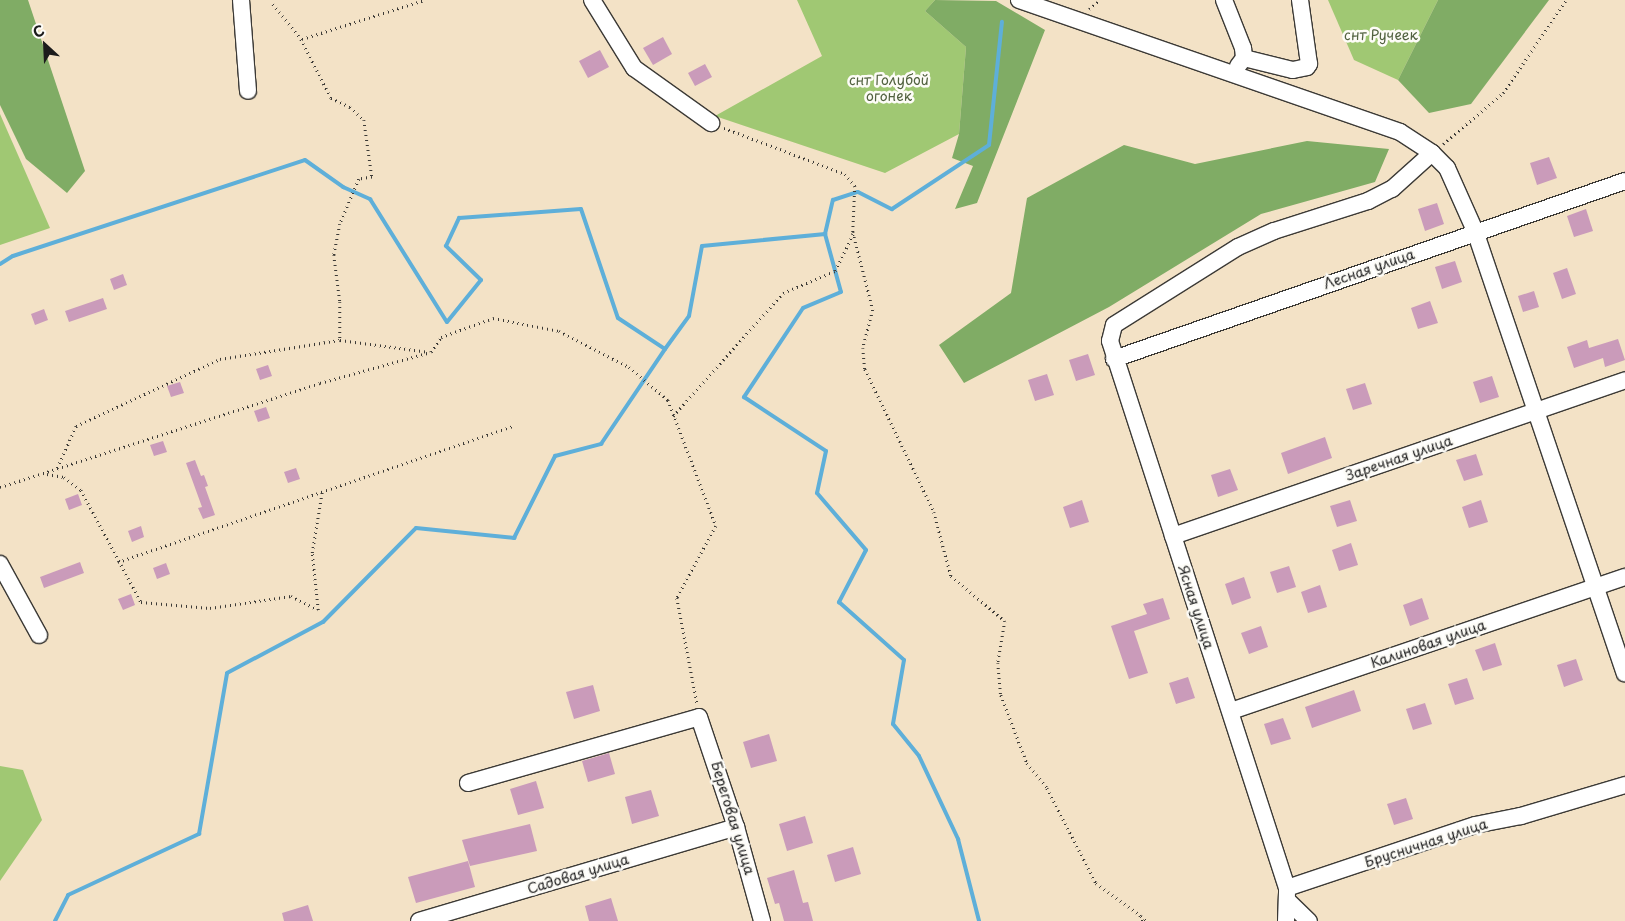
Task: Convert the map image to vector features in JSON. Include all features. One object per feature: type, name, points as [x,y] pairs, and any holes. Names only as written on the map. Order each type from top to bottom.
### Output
[{"type":"street","points":[[240,0],[248,91]]},
{"type":"street","points":[[592,0],[634,68],[711,122]]},
{"type":"street","points":[[1019,0],[1400,132],[1432,153],[1447,168],[1459,188],[1475,231],[1625,673]]},
{"type":"street","points":[[1224,0],[1244,48],[1244,58],[1232,74]]},
{"type":"street","points":[[1244,58],[1293,70],[1306,67],[1309,64],[1300,0]]},
{"type":"street","name":"Ясная улица","points":[[1288,894],[1231,711],[1114,359],[1110,341],[1114,325],[1238,247],[1274,231],[1368,201],[1392,189],[1432,153]]},
{"type":"street","name":"Лесная улица","points":[[1114,359],[1475,231],[1625,181]]},
{"type":"street","name":"Заречная улица","points":[[1173,536],[1625,380]]},
{"type":"street","points":[[0,564],[39,635]]},
{"type":"street","name":"Калиновая улица","points":[[1231,711],[1625,577]]},
{"type":"street","points":[[468,783],[699,717]]},
{"type":"street","name":"Береговая улица","points":[[699,717],[736,827],[762,921]]},
{"type":"street","name":"Брусничная улица","points":[[1288,894],[1475,825],[1520,816],[1625,785]]},
{"type":"street","name":"Садовая улица","points":[[419,921],[736,827]]},
{"type":"street","points":[[1286,921],[1288,894]]},
{"type":"street","points":[[1288,894],[1309,921]]},
{"type":"path","points":[[301,39],[424,0]]},
{"type":"path","points":[[1432,153],[1503,93],[1566,0]]},
{"type":"path","points":[[273,4],[301,39],[330,98],[350,107],[364,120],[372,176],[359,179],[340,224],[334,255],[340,302],[340,340]]},
{"type":"path","points":[[711,122],[845,174],[855,186],[854,232],[873,310],[862,348],[865,369],[934,512],[951,576],[1005,621],[998,663],[1001,695],[1027,763],[1047,788],[1096,883],[1147,921]]},
{"type":"path","points":[[673,416],[784,293],[835,271],[854,232]]},
{"type":"path","points":[[0,487],[320,383],[430,352],[441,337],[493,318],[559,330],[630,367],[668,400],[716,526],[677,598],[699,717]]},
{"type":"path","points":[[57,469],[76,426],[220,359],[340,340],[430,352]]},
{"type":"path","points":[[118,562],[514,426]]},
{"type":"path","points":[[45,473],[64,477],[81,490],[141,602],[210,608],[291,596],[318,610],[312,553],[322,492]]},
{"type":"path","points":[[1140,915],[1143,921]]},
{"type":"green space","points":[[0,0],[28,0],[85,171],[67,193],[26,159],[0,105]]},
{"type":"green space","name":"снт Голубой огонек","points":[[797,0],[935,0],[925,11],[966,47],[959,134],[885,173],[715,116],[822,56]]},
{"type":"green space","points":[[935,0],[996,1],[1045,30],[977,203],[955,209],[973,166],[952,158],[959,134],[966,47],[925,11]]},
{"type":"green space","name":"снт Ручеек","points":[[1328,0],[1438,0],[1398,80],[1354,60]]},
{"type":"green space","points":[[1438,0],[1549,0],[1471,104],[1429,113],[1398,80]]},
{"type":"green space","points":[[0,114],[50,228],[0,245]]},
{"type":"green space","points":[[1307,141],[1389,149],[1375,182],[1261,214],[1109,307],[964,383],[939,345],[1011,293],[1027,198],[1124,145],[1195,164]]},
{"type":"green space","points":[[0,766],[23,770],[42,820],[0,881]]},
{"type":"building","points":[[663,37],[672,54],[653,65],[643,48]]},
{"type":"building","points":[[600,50],[609,67],[588,78],[579,61]]},
{"type":"building","points":[[705,64],[712,77],[695,86],[688,73]]},
{"type":"building","points":[[1549,157],[1557,178],[1537,185],[1530,163]]},
{"type":"building","points":[[1437,203],[1444,224],[1425,231],[1418,209]]},
{"type":"building","points":[[1586,209],[1593,231],[1574,237],[1567,216]]},
{"type":"building","points":[[1455,261],[1462,282],[1442,289],[1435,267]]},
{"type":"building","points":[[1567,268],[1576,294],[1562,299],[1553,273]]},
{"type":"building","points":[[123,274],[127,285],[114,290],[110,279]]},
{"type":"building","points":[[1534,291],[1539,307],[1523,312],[1518,296]]},
{"type":"building","points":[[103,298],[107,309],[69,322],[65,311]]},
{"type":"building","points":[[1430,301],[1438,323],[1418,329],[1411,308]]},
{"type":"building","points":[[44,309],[48,320],[35,325],[31,314]]},
{"type":"building","points":[[1618,339],[1625,360],[1605,367],[1603,358],[1574,368],[1567,347],[1587,340],[1589,348]]},
{"type":"building","points":[[1088,354],[1095,375],[1076,381],[1069,360]]},
{"type":"building","points":[[268,365],[272,376],[260,380],[256,369]]},
{"type":"building","points":[[1047,374],[1054,395],[1035,401],[1028,380]]},
{"type":"building","points":[[1492,376],[1499,397],[1480,403],[1473,382]]},
{"type":"building","points":[[180,382],[184,393],[171,397],[167,386]]},
{"type":"building","points":[[1365,383],[1372,404],[1353,410],[1346,389]]},
{"type":"building","points":[[266,407],[270,418],[258,422],[254,411]]},
{"type":"building","points":[[1325,437],[1332,458],[1288,474],[1281,453]]},
{"type":"building","points":[[163,441],[167,452],[154,456],[150,445]]},
{"type":"building","points":[[1476,454],[1483,475],[1464,481],[1456,460]]},
{"type":"building","points":[[195,460],[201,476],[204,475],[208,486],[205,487],[215,515],[203,519],[198,508],[202,507],[186,463]]},
{"type":"building","points":[[296,468],[300,479],[288,483],[284,472]]},
{"type":"building","points":[[1230,469],[1238,490],[1218,497],[1211,475]]},
{"type":"building","points":[[78,494],[82,505],[69,510],[65,499]]},
{"type":"building","points":[[1082,500],[1089,522],[1070,528],[1063,507]]},
{"type":"building","points":[[1350,500],[1357,521],[1337,527],[1330,506]]},
{"type":"building","points":[[1481,500],[1488,522],[1469,528],[1462,507]]},
{"type":"building","points":[[141,526],[144,537],[132,542],[128,531]]},
{"type":"building","points":[[1351,543],[1358,565],[1339,571],[1332,550]]},
{"type":"building","points":[[80,562],[84,573],[44,588],[40,577]]},
{"type":"building","points":[[166,563],[170,574],[157,579],[153,568]]},
{"type":"building","points":[[1289,566],[1296,587],[1277,593],[1270,572]]},
{"type":"building","points":[[1244,577],[1251,598],[1232,605],[1225,584]]},
{"type":"building","points":[[1320,585],[1327,607],[1308,613],[1301,592]]},
{"type":"building","points":[[131,594],[135,605],[123,610],[118,599]]},
{"type":"building","points":[[1163,598],[1170,619],[1134,631],[1148,673],[1129,679],[1111,626],[1147,614],[1143,604]]},
{"type":"building","points":[[1422,598],[1429,619],[1410,626],[1403,605]]},
{"type":"building","points":[[1261,626],[1268,647],[1249,654],[1241,633]]},
{"type":"building","points":[[1495,643],[1502,665],[1483,671],[1475,650]]},
{"type":"building","points":[[1576,659],[1583,680],[1564,687],[1557,665]]},
{"type":"building","points":[[1188,677],[1195,698],[1176,704],[1169,683]]},
{"type":"building","points":[[1467,678],[1474,699],[1455,705],[1448,684]]},
{"type":"building","points":[[593,685],[600,711],[574,719],[566,692]]},
{"type":"building","points":[[1354,690],[1361,711],[1312,728],[1305,707]]},
{"type":"building","points":[[1425,703],[1432,724],[1413,730],[1406,709]]},
{"type":"building","points":[[1283,718],[1291,739],[1271,745],[1264,724]]},
{"type":"building","points":[[769,734],[777,761],[751,768],[743,742]]},
{"type":"building","points":[[609,753],[615,774],[588,782],[582,761]]},
{"type":"building","points":[[536,781],[544,808],[518,815],[510,789]]},
{"type":"building","points":[[651,790],[659,816],[632,824],[625,797]]},
{"type":"building","points":[[1406,798],[1413,819],[1394,825],[1387,804]]},
{"type":"building","points":[[805,816],[813,843],[787,851],[779,824]]},
{"type":"building","points":[[530,824],[537,851],[470,866],[462,840]]},
{"type":"building","points":[[853,847],[861,874],[835,882],[827,855]]},
{"type":"building","points":[[468,861],[475,887],[416,903],[408,877]]},
{"type":"building","points":[[794,870],[803,903],[808,902],[813,921],[784,921],[779,903],[775,904],[767,878]]},
{"type":"building","points":[[611,898],[618,921],[589,921],[585,906]]},
{"type":"building","points":[[308,905],[313,921],[284,921],[282,913]]},
{"type":"waterway","points":[[0,264],[13,256],[305,160],[343,187],[370,199],[447,322],[481,280],[446,246],[459,218],[581,209],[618,318],[665,349],[689,316],[702,246],[825,234],[833,200],[858,192],[892,209],[989,145],[1002,22]]},
{"type":"waterway","points":[[825,234],[841,292],[803,308],[744,397],[826,451],[817,493],[866,550],[839,602],[904,660],[893,724],[919,756],[958,839],[979,921]]},
{"type":"waterway","points":[[55,921],[68,895],[199,834],[227,673],[323,622],[416,528],[514,538],[555,456],[601,444],[665,349]]}]
